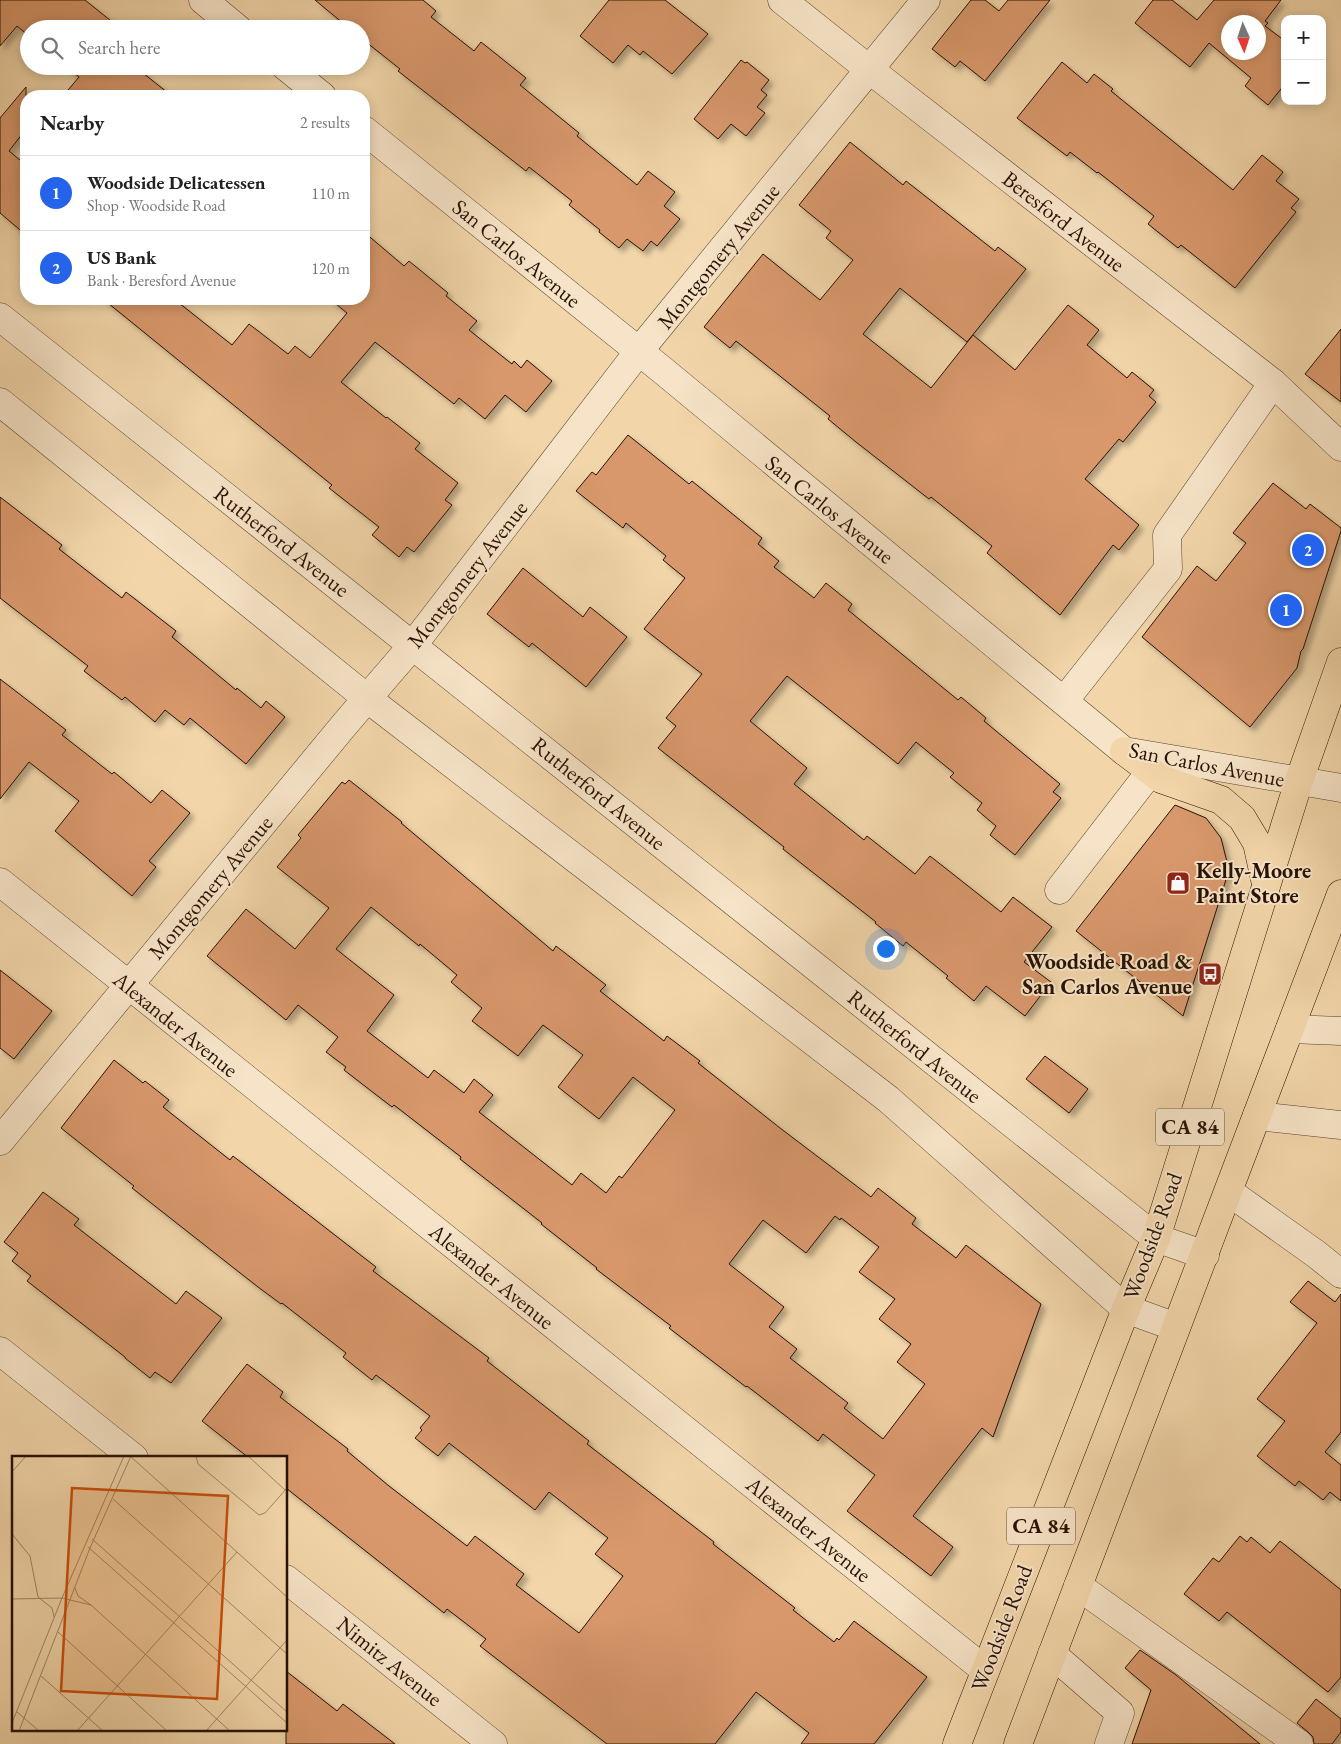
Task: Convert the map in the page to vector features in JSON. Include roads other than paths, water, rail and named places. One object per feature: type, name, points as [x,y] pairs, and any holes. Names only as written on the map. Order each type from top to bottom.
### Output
[{"type":"main road","name":"Woodside Road","points":[[957,1744],[1126,1310],[1156,1238],[1299,781],[1341,662]]},
{"type":"main road","points":[[1124,752],[1156,765],[1160,780],[1221,800],[1242,818],[1257,843],[1266,886]]},
{"type":"main road","name":"CA 84","points":[[1018,1744],[1341,894]]},
{"type":"street","points":[[202,0],[227,20]]},
{"type":"street","name":"Beresford Avenue","points":[[782,0],[1273,383],[1341,447]]},
{"type":"street","name":"Montgomery Avenue","points":[[0,1141],[345,724],[413,645],[639,352],[926,0]]},
{"type":"street","points":[[296,75],[315,90]]},
{"type":"street","name":"San Carlos Avenue","points":[[370,135],[639,352],[1124,752]]},
{"type":"street","name":"Rutherford Avenue","points":[[0,317],[1156,1238],[1205,1255]]},
{"type":"street","points":[[1064,701],[1168,569],[1167,535],[1273,383]]},
{"type":"street","points":[[0,402],[368,699],[888,1099],[1126,1310],[1176,1327]]},
{"type":"street","points":[[1059,890],[1156,765]]},
{"type":"street","name":"San Carlos Avenue","points":[[1156,765],[1299,781],[1341,788]]},
{"type":"street","name":"Alexander Avenue","points":[[0,882],[985,1670]]},
{"type":"street","points":[[1290,1029],[1341,1031]]},
{"type":"street","points":[[1257,1116],[1341,1125]]},
{"type":"street","points":[[1229,1192],[1341,1274]]},
{"type":"street","points":[[0,1350],[132,1456]]},
{"type":"street","name":"Nimitz Avenue","points":[[288,1581],[493,1744]]},
{"type":"street","points":[[1078,1586],[1299,1744]]},
{"type":"street","points":[[1052,1654],[1120,1713],[1109,1744]]},
{"type":"place","name":"US Bank","points":[[1308,550]]},
{"type":"place","name":"Woodside Delicatessen","points":[[1286,610]]},
{"type":"place","name":"Kelly-Moore Paint Store","points":[[1178,883]]},
{"type":"place","name":"Woodside Road & San Carlos Avenue","points":[[1210,974]]}]
